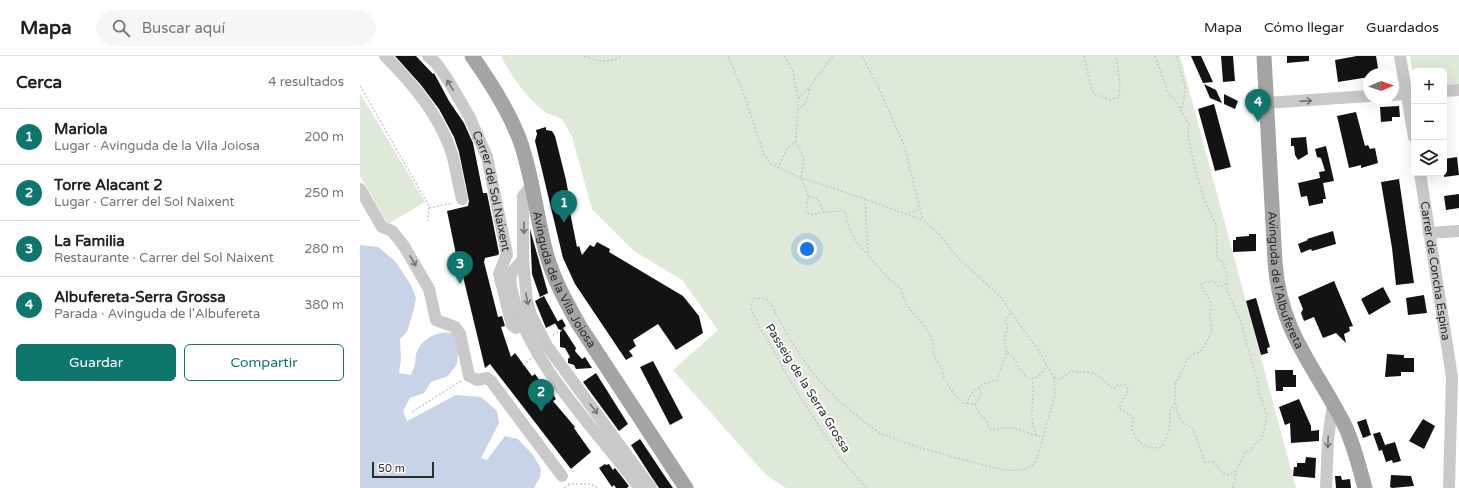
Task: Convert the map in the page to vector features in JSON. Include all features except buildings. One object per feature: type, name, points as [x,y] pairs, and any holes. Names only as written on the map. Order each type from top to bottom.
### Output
[{"type":"main road","name":"Avinguda de la Vila Joiosa","points":[[472,56],[503,103],[519,138],[532,185],[547,256],[565,301],[579,325],[686,488]]},
{"type":"main road","name":"Avinguda de la Vila Joiosa","points":[[483,56],[510,98],[527,135],[556,253],[574,297],[696,488]]},
{"type":"main road","name":"Avinguda de l'Albufereta","points":[[1264,56],[1278,293],[1295,339],[1333,403],[1347,432],[1365,488]]},
{"type":"street","points":[[386,56],[412,82],[442,131],[452,153],[462,199]]},
{"type":"street","name":"Carrer del Sol Naixent","points":[[428,56],[436,63],[448,80],[469,116],[487,157],[506,254],[499,274],[504,299],[512,325],[516,328],[522,323]]},
{"type":"street","points":[[1400,56],[1410,93],[1411,104]]},
{"type":"street","points":[[1447,91],[1459,90]]},
{"type":"street","points":[[1399,94],[1410,93]]},
{"type":"street","points":[[1267,104],[1363,96]]},
{"type":"street","name":"Carrer de Concha Espina","points":[[1420,176],[1452,377],[1449,488]]},
{"type":"street","name":"Carrer del Sol Naixent","points":[[532,185],[523,196],[524,279],[531,315],[651,488]]},
{"type":"street","points":[[360,189],[382,227],[392,231],[404,246],[430,294],[436,320],[455,328],[460,334],[469,376],[477,380],[487,378],[491,381],[565,483]]},
{"type":"street","points":[[1430,233],[1459,231]]},
{"type":"street","name":"Carrer del Sol Naixent","points":[[511,278],[513,271],[523,260]]},
{"type":"street","points":[[524,279],[519,276],[511,278],[511,287],[522,323],[530,340],[600,439],[610,448],[640,488]]},
{"type":"street","points":[[1326,488],[1328,439],[1333,403]]},
{"type":"path","points":[[584,56],[601,62],[614,61],[622,56]]},
{"type":"path","points":[[728,56],[745,97],[764,155],[770,164],[802,178],[923,220],[940,235],[958,258],[999,295],[1039,351],[1054,378],[1055,396],[1043,437],[1014,428],[1011,430],[1008,427],[991,430],[988,428],[987,421],[980,415],[979,408],[975,405],[963,403],[954,394],[944,378],[942,369],[935,358],[932,339],[925,327],[906,304],[901,289],[887,277],[856,242],[849,228],[845,211],[824,212],[813,215],[806,212],[808,196],[802,178],[804,160],[796,141],[798,101],[793,72],[785,56]]},
{"type":"path","points":[[798,101],[800,96],[810,87],[833,56]]},
{"type":"path","points":[[862,56],[878,86],[904,145],[923,220]]},
{"type":"path","points":[[1084,56],[1093,94],[1110,100],[1119,97],[1121,90],[1116,56]]},
{"type":"path","points":[[1155,56],[1167,90],[1177,103],[1189,125],[1189,144],[1200,186],[1216,225],[1218,260],[1223,262],[1227,276],[1227,291],[1241,321],[1267,420],[1260,441],[1255,443],[1251,451],[1244,452],[1241,464],[1236,471],[1233,488]]},
{"type":"path","points":[[1176,56],[1185,86],[1181,112]]},
{"type":"path","points":[[360,86],[410,169],[429,208],[428,220]]},
{"type":"path","points":[[797,110],[806,103],[810,87]]},
{"type":"path","points":[[778,168],[786,150],[796,141]]},
{"type":"path","points":[[808,196],[818,199],[824,212]]},
{"type":"path","points":[[429,208],[462,199]]},
{"type":"path","points":[[865,199],[868,255]]},
{"type":"path","points":[[906,213],[916,211],[919,204]]},
{"type":"path","points":[[1227,284],[1219,287],[1214,281],[1211,281],[1209,283],[1202,283],[1201,285],[1211,303],[1210,314],[1212,332],[1205,341],[1202,349],[1195,354],[1192,354],[1186,362],[1175,386],[1175,402],[1177,412],[1181,420],[1193,429],[1205,462],[1214,462],[1222,472],[1228,475],[1236,471]]},
{"type":"path","name":"Passeig de la Serra Grossa","points":[[867,488],[860,482],[837,452],[800,397],[762,331],[751,308],[752,302],[757,298],[766,299],[771,304],[811,371],[836,399],[869,426],[887,436],[910,444],[1005,470],[1032,466],[1036,462],[1043,437]]},
{"type":"path","points":[[966,403],[969,394],[980,385],[997,380],[1007,352],[1004,342],[1008,325],[1005,319],[1012,312]]},
{"type":"path","points":[[523,365],[568,326]]},
{"type":"path","points":[[1007,352],[1011,354],[1024,376],[1032,378],[1037,377],[1045,370],[1046,364]]},
{"type":"path","points":[[1054,378],[1060,379],[1072,371],[1084,373],[1088,372],[1097,374],[1113,389],[1118,385],[1126,385],[1128,390],[1119,408],[1133,417],[1132,426],[1136,438],[1146,446],[1152,448],[1163,446],[1164,441],[1166,440],[1170,428],[1170,411],[1175,402]]},
{"type":"path","points":[[412,412],[469,376]]},
{"type":"path","points":[[1032,378],[1034,388],[1034,428],[1037,436]]},
{"type":"path","points":[[975,405],[981,396],[980,385]]},
{"type":"path","points":[[565,483],[591,484],[598,488]]},
{"type":"green space","points":[[501,56],[1180,56],[1296,488],[786,488],[766,475],[673,370],[718,330],[682,280],[634,251],[592,209],[572,137],[562,119],[545,112],[532,101],[514,78]]},
{"type":"green space","points":[[1410,56],[1459,56],[1459,84],[1447,85],[1447,68],[1412,68]]},
{"type":"green space","points":[[360,93],[425,202],[388,224],[360,176]]},
{"type":"water","points":[[360,245],[378,247],[395,261],[411,285],[416,298],[407,332],[400,339],[401,359],[399,373],[411,375],[415,366],[418,348],[431,336],[447,332],[453,333],[459,341],[457,364],[448,376],[431,382],[424,393],[410,398],[403,411],[407,421],[456,395],[481,397],[497,411],[499,423],[481,458],[487,460],[505,436],[518,439],[533,455],[541,469],[540,477],[534,488],[360,488]]},
{"type":"place","name":"Albufereta-Serra Grossa","points":[[1258,122]]},
{"type":"place","name":"Mariola","points":[[564,223]]},
{"type":"place","name":"La Familia","points":[[460,284]]},
{"type":"place","name":"Torre Alacant 2","points":[[541,412]]}]
